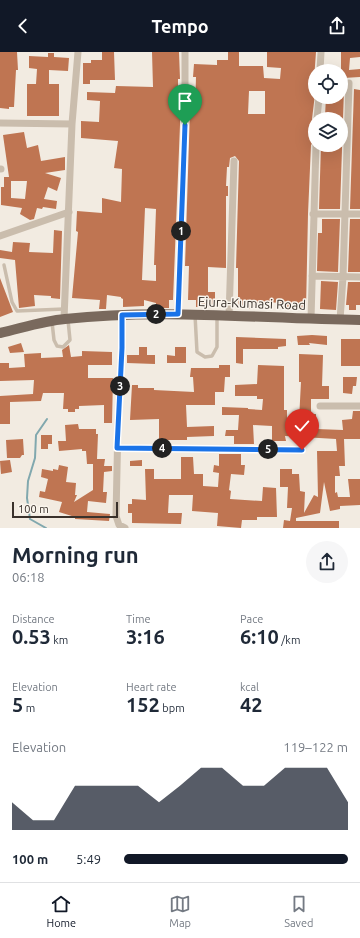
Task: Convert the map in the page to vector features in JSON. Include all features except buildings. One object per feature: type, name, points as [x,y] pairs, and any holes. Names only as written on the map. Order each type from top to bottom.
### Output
[{"type":"main road","name":"Ejura-Kumasi Road","points":[[0,333],[52,321],[65,316],[195,314],[360,320]]},
{"type":"street","points":[[65,316],[72,124],[78,52]]},
{"type":"street","points":[[178,314],[185,125],[185,52]]},
{"type":"street","points":[[320,64],[321,52]]},
{"type":"street","points":[[340,320],[343,277],[349,83]]},
{"type":"street","points":[[0,123],[72,124]]},
{"type":"street","points":[[310,319],[316,152]]},
{"type":"street","points":[[229,316],[234,161]]},
{"type":"street","points":[[0,236],[69,212]]},
{"type":"street","points":[[313,214],[360,214]]},
{"type":"street","points":[[312,276],[360,277]]},
{"type":"street","points":[[122,315],[116,516],[119,525],[125,528]]},
{"type":"street","points":[[320,406],[360,406]]},
{"type":"street","points":[[117,448],[302,450]]},
{"type":"lane","points":[[4,265],[12,302],[17,311],[65,316],[70,340],[62,347],[57,346],[54,340],[52,321]]},
{"type":"lane","points":[[195,314],[197,352],[206,357],[212,356],[217,348],[217,316]]},
{"type":"waterway","points":[[46,528],[30,519],[27,498],[28,481],[35,458],[36,435],[47,419]]},
{"type":"route","points":[[185,125],[178,314],[122,315],[122,348],[117,448],[302,450]]}]
